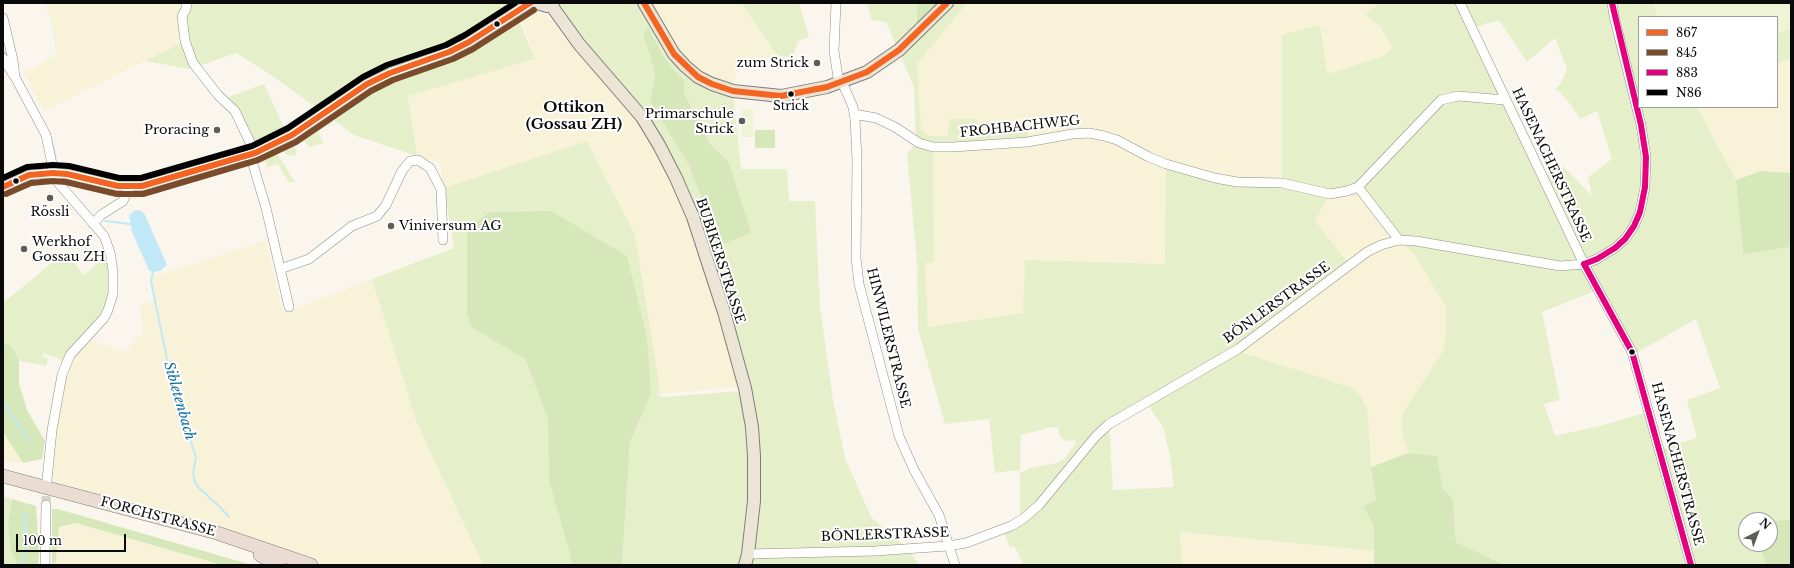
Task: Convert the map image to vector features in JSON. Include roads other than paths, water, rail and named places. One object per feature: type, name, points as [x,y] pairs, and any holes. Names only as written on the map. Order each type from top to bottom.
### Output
[{"type":"highway","name":"FORCHSTRASSE","points":[[3,476],[211,531],[260,546],[311,565]]},
{"type":"highway","name":"FORCHSTRASSE","points":[[3,484],[192,534],[289,565]]},
{"type":"highway","points":[[260,555],[279,565]]},
{"type":"main road","points":[[537,3],[542,6],[552,4]]},
{"type":"main road","points":[[644,3],[680,61],[698,76],[712,84],[733,91],[781,96],[840,83],[867,72],[892,56],[916,35],[947,3]]},
{"type":"main road","name":"BUBIKERSTRASSE","points":[[552,4],[579,44],[642,117],[659,144],[676,178],[692,217],[726,320],[745,388],[752,427],[754,456],[754,501],[747,559]]},
{"type":"street","points":[[187,3],[186,9],[182,16],[185,41],[193,64],[218,95],[235,112],[252,153],[289,307]]},
{"type":"street","points":[[3,187],[29,175],[53,173],[129,187],[148,185],[252,153],[275,144],[296,132],[367,84],[390,73],[449,52],[469,42],[530,3]]},
{"type":"street","name":"HINWILERSTRASSE","points":[[836,3],[834,51],[840,83],[854,114],[857,160],[856,258],[860,284],[899,436],[914,470],[939,515],[955,565]]},
{"type":"street","name":"HASENACHERSTRASSE","points":[[1460,3],[1584,264],[1632,352],[1691,565]]},
{"type":"street","name":"BÖNLERSTRASSE","points":[[747,559],[948,546],[962,544],[999,532],[1023,519],[1048,494],[1096,436],[1109,424],[1238,349],[1367,252],[1381,245],[1399,240],[1416,241],[1560,266],[1584,264],[1601,256],[1625,239],[1634,226],[1640,212],[1645,187],[1646,157],[1641,125],[1612,3]]},
{"type":"street","points":[[3,18],[13,60],[15,77]]},
{"type":"street","points":[[3,58],[15,77],[46,135],[53,173],[61,188],[104,236],[110,252],[113,280],[112,297],[104,318],[75,349],[64,368],[60,382],[52,430],[47,480]]},
{"type":"street","name":"FROHBACHWEG","points":[[854,114],[871,116],[919,143],[930,147],[1027,142],[1072,134],[1089,133],[1117,140],[1166,164],[1215,178],[1238,182],[1282,183],[1330,194],[1347,192],[1358,187],[1441,100],[1458,96],[1506,100]]},
{"type":"street","points":[[280,270],[309,259],[352,226],[378,216],[386,205],[402,171],[410,161],[418,160],[430,168],[441,189],[443,240]]},
{"type":"street","points":[[93,224],[101,215],[123,201],[129,187]]},
{"type":"street","points":[[1358,187],[1399,240]]},
{"type":"street","points":[[45,565],[46,504]]},
{"type":"water","points":[[136,210],[141,211],[145,215],[167,265],[160,271],[153,272],[149,270],[132,232],[129,215]]},
{"type":"waterway","points":[[3,50],[7,56]]},
{"type":"waterway","points":[[51,138],[56,158]]},
{"type":"waterway","points":[[105,221],[130,224]]},
{"type":"waterway","name":"Sibletenbach","points":[[153,272],[151,281],[174,393],[196,457],[193,473],[195,482],[199,488],[229,517]]},
{"type":"waterway","points":[[3,400],[9,412],[27,437],[29,443]]},
{"type":"waterway","points":[[21,565],[26,547],[24,513]]},
{"type":"tunnel","points":[[46,505],[47,482]]},
{"type":"place","name":"zum Strick","points":[[817,63]]},
{"type":"place","name":"Strick","points":[[791,94]]},
{"type":"place","name":"Primarschule Strick","points":[[742,121]]},
{"type":"place","name":"Proracing","points":[[217,130]]},
{"type":"place","name":"Rössli","points":[[50,198]]},
{"type":"place","name":"Viniversum AG","points":[[391,226]]},
{"type":"place","name":"Werkhof Gossau ZH","points":[[24,249]]},
{"type":"district","name":"Ottikon (Gossau ZH)","points":[[574,116]]}]
